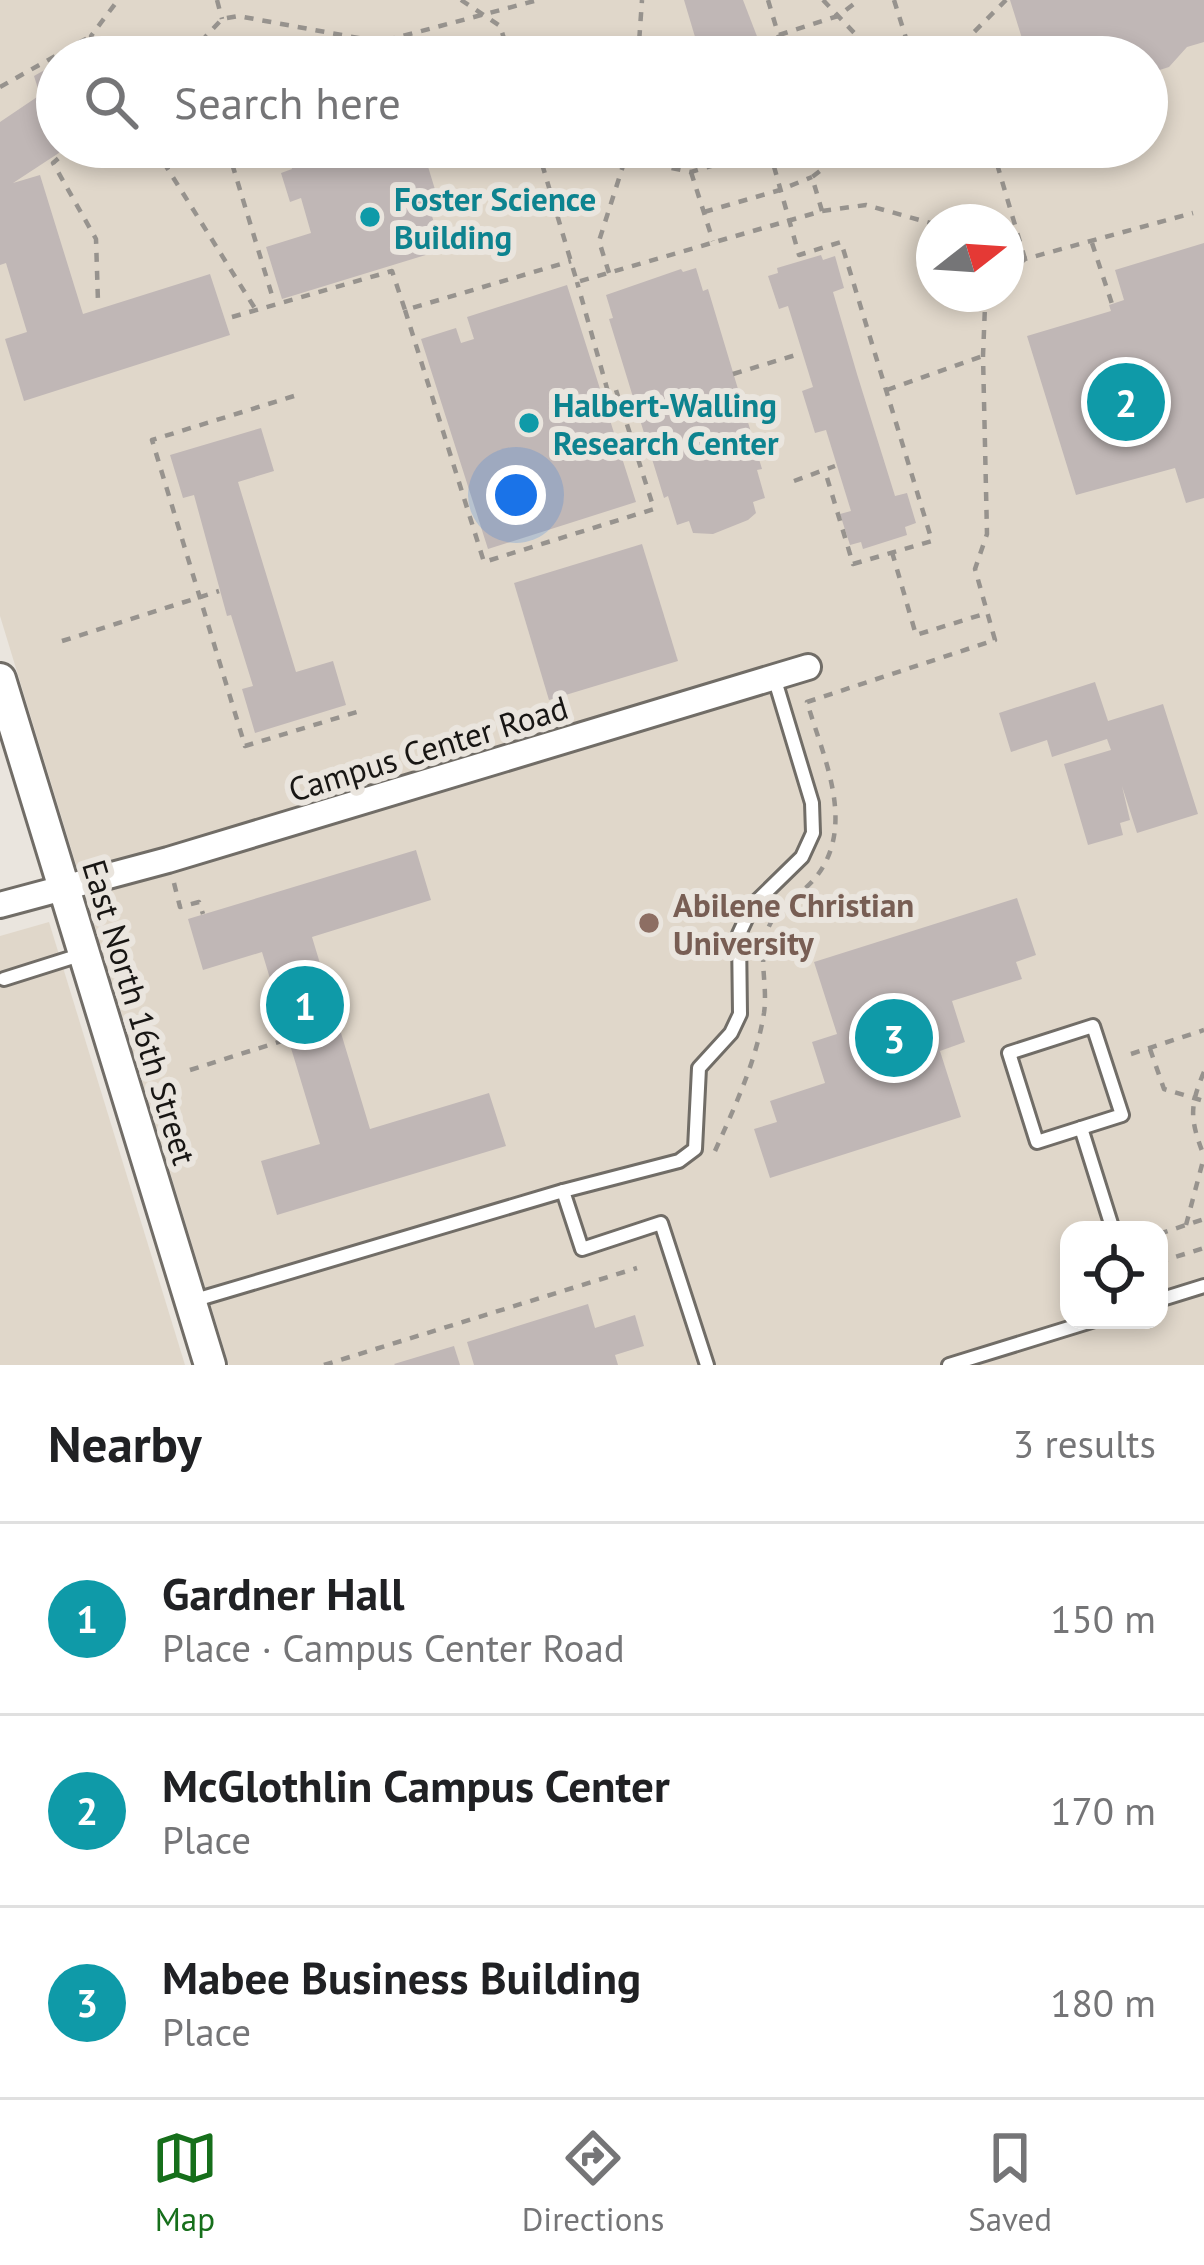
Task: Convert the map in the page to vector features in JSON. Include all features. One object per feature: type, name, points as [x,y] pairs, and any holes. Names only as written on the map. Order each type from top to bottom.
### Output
[{"type":"street","name":"Campus Center Road","points":[[0,905],[168,860],[808,667]]},
{"type":"street","name":"East North 16th Street","points":[[0,680],[210,1365]]},
{"type":"lane","points":[[190,1301],[563,1191],[665,1166],[695,1149],[699,1067],[731,1034],[740,1014],[740,934],[752,906],[802,857],[813,832],[812,802],[774,677]]},
{"type":"lane","points":[[4,979],[84,953]]},
{"type":"lane","points":[[1093,1026],[1122,1115],[1081,1128],[1037,1142],[1009,1053],[1093,1026]]},
{"type":"lane","points":[[1081,1128],[1110,1221]]},
{"type":"lane","points":[[563,1191],[582,1249],[662,1223],[707,1365]]},
{"type":"lane","points":[[1168,1297],[1204,1286]]},
{"type":"lane","points":[[949,1365],[1065,1329]]},
{"type":"path","points":[[91,36],[118,0]]},
{"type":"path","points":[[217,0],[222,19]]},
{"type":"path","points":[[461,0],[500,26],[503,36]]},
{"type":"path","points":[[404,36],[538,0]]},
{"type":"path","points":[[639,36],[642,0]]},
{"type":"path","points":[[768,0],[779,35],[838,16],[859,0]]},
{"type":"path","points":[[823,0],[857,36]]},
{"type":"path","points":[[894,0],[905,36]]},
{"type":"path","points":[[970,36],[1006,0]]},
{"type":"path","points":[[206,36],[222,19],[238,16],[347,36]]},
{"type":"path","points":[[0,87],[36,67]]},
{"type":"path","points":[[55,168],[96,238],[98,302]]},
{"type":"path","points":[[167,168],[256,310]]},
{"type":"path","points":[[233,168],[275,304]]},
{"type":"path","points":[[232,317],[392,271],[484,562],[654,509],[616,390],[608,392],[543,168]]},
{"type":"path","points":[[609,273],[599,241],[620,168]]},
{"type":"path","points":[[675,168],[692,172],[705,168]]},
{"type":"path","points":[[776,168],[800,256],[841,242],[932,541],[853,564],[825,471]]},
{"type":"path","points":[[704,212],[780,190],[824,168]]},
{"type":"path","points":[[998,168],[1025,259],[1193,213]]},
{"type":"path","points":[[692,172],[714,242]]},
{"type":"path","points":[[812,177],[823,211]]},
{"type":"path","points":[[577,282],[823,211],[866,206],[916,219]]},
{"type":"path","points":[[1093,243],[1112,304]]},
{"type":"path","points":[[405,310],[571,261]]},
{"type":"path","points":[[710,1162],[755,1055],[765,1007],[762,958],[768,927],[787,901],[816,877],[833,843],[838,811],[807,702],[995,640],[976,569],[987,534],[985,312]]},
{"type":"path","points":[[734,374],[799,353]]},
{"type":"path","points":[[887,390],[983,356]]},
{"type":"path","points":[[294,396],[152,440],[245,746],[360,711]]},
{"type":"path","points":[[794,481],[835,466]]},
{"type":"path","points":[[892,552],[916,635],[987,613]]},
{"type":"path","points":[[62,640],[219,591]]},
{"type":"path","points":[[168,860],[181,907],[199,902],[202,914]]},
{"type":"path","points":[[1131,1054],[1204,1030]]},
{"type":"path","points":[[190,1070],[288,1040]]},
{"type":"path","points":[[1150,1049],[1164,1089],[1204,1101]]},
{"type":"path","points":[[1186,1225],[1204,1157],[1194,1128],[1192,1100],[1204,1072]]},
{"type":"path","points":[[1168,1231],[1204,1219]]},
{"type":"path","points":[[1168,1259],[1204,1248]]},
{"type":"path","points":[[324,1365],[637,1268]]},
{"type":"shaded area","name":"Abilene Christian University","points":[[0,0],[1204,0],[1204,1365],[229,1365],[0,616]]},
{"type":"shaded area","points":[[49,922],[185,1365],[0,1365],[0,936]]},
{"type":"building","points":[[684,0],[743,0],[757,36],[695,36]]},
{"type":"building","points":[[1010,0],[1204,0],[1204,42],[1187,47],[1168,67],[1168,36],[1021,36]]},
{"type":"building","points":[[36,98],[36,168],[13,183],[40,175],[83,314],[210,274],[230,335],[24,401],[5,339],[27,332],[6,263],[0,265],[0,122]]},
{"type":"building","name":"Foster Science Building","points":[[428,168],[437,196],[427,199],[442,250],[282,299],[266,247],[311,233],[301,198],[290,202],[281,173],[292,169]]},
{"type":"building","points":[[1204,243],[1204,498],[1186,503],[1175,468],[1076,495],[1027,336],[1111,311],[1109,305],[1124,300],[1115,270]]},
{"type":"building","points":[[821,255],[823,260],[835,256],[844,288],[833,292],[857,374],[895,496],[907,493],[916,523],[905,527],[907,535],[863,549],[861,542],[850,545],[840,514],[851,511],[826,430],[815,433],[802,391],[813,387],[788,306],[779,309],[768,276],[778,273],[777,268]]},
{"type":"building","points":[[696,268],[703,291],[708,289],[762,469],[757,470],[765,498],[753,502],[756,513],[748,520],[713,534],[693,533],[689,521],[677,525],[668,496],[664,498],[609,319],[613,318],[606,295]]},
{"type":"building","name":"Halbert-Walling Research Center","points":[[567,285],[636,502],[488,549],[421,339],[456,328],[461,343],[474,339],[467,317]]},
{"type":"building","points":[[261,428],[274,471],[238,482],[296,672],[333,661],[346,705],[255,733],[242,689],[253,686],[231,615],[227,616],[194,495],[183,498],[170,455]]},
{"type":"building","points":[[642,544],[678,661],[549,700],[514,583]]},
{"type":"building","points":[[1095,682],[1108,721],[1163,704],[1198,814],[1137,833],[1122,786],[1130,820],[1120,823],[1123,835],[1088,845],[1064,764],[1111,750],[1107,739],[1052,757],[1047,740],[1011,752],[999,713]]},
{"type":"building","points":[[416,850],[431,900],[312,937],[370,1129],[489,1093],[506,1146],[277,1215],[261,1161],[320,1144],[262,952],[203,970],[188,919]]},
{"type":"building","points":[[1017,898],[1036,955],[1016,962],[1022,979],[952,1001],[965,1042],[940,1051],[961,1117],[770,1178],[754,1129],[777,1122],[770,1101],[825,1083],[812,1042],[837,1034],[814,962]]},
{"type":"building","points":[[588,1304],[595,1328],[635,1315],[644,1346],[615,1355],[618,1365],[474,1365],[467,1342]]},
{"type":"building","points":[[454,1346],[460,1365],[394,1364]]},
{"type":"place","name":"Foster Science Building","points":[[370,217]]},
{"type":"place","name":"McGlothlin Campus Center","points":[[1126,402]]},
{"type":"place","name":"Halbert-Walling Research Center","points":[[529,423]]},
{"type":"place","name":"Abilene Christian University","points":[[649,923]]},
{"type":"place","name":"Gardner Hall","points":[[305,1005]]},
{"type":"place","name":"Mabee Business Building","points":[[894,1038]]}]
